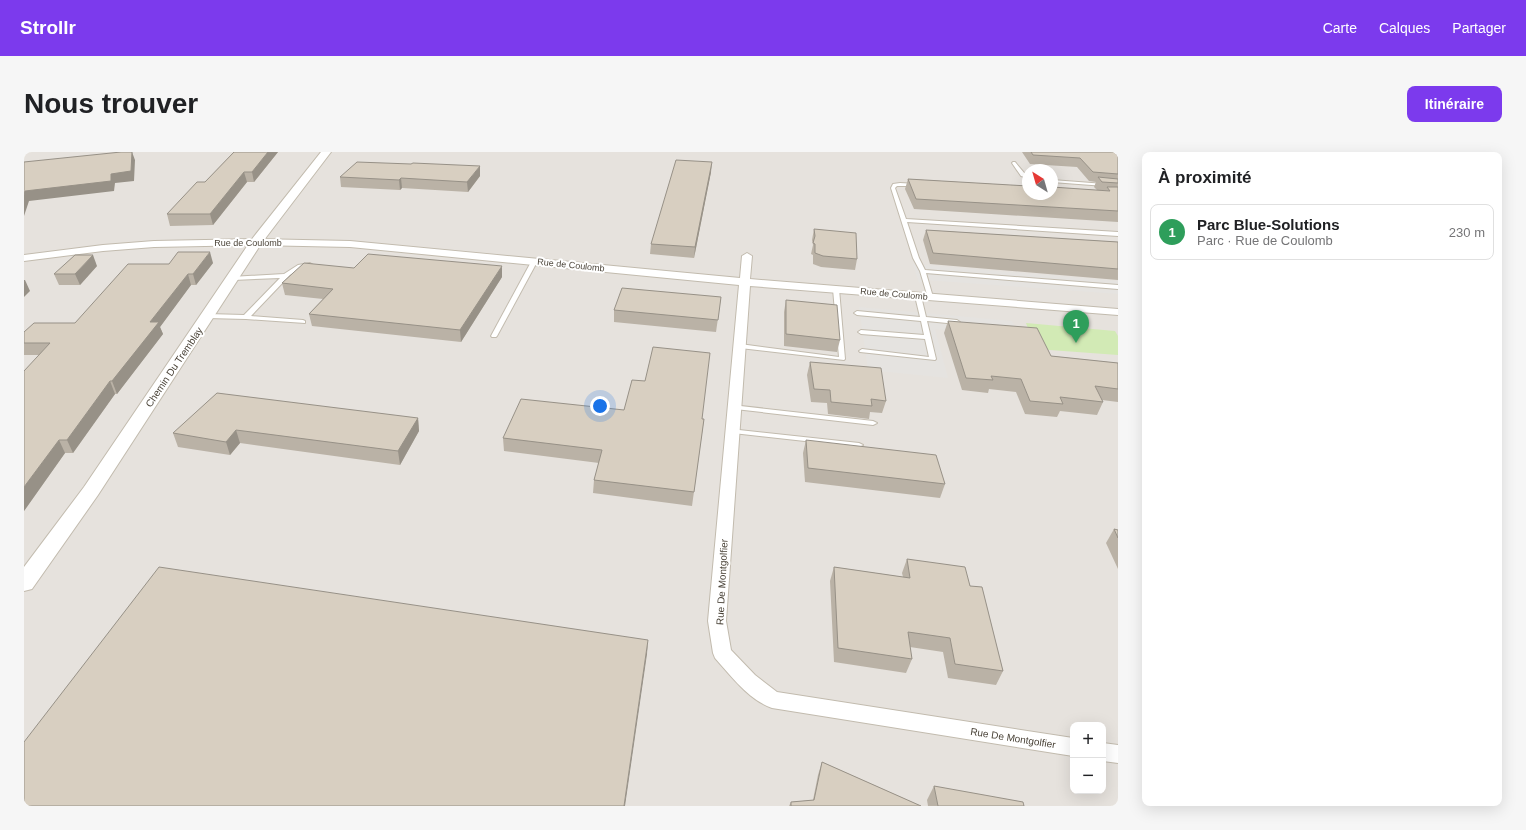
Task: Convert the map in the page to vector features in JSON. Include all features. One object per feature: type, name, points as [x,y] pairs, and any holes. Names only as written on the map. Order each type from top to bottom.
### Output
[{"type":"street","name":"Chemin Du Tremblay","points":[[24,583],[91,492],[256,242],[326,152]]},
{"type":"street","name":"Rue de Coulomb","points":[[24,258],[103,248],[154,244],[256,242],[350,244],[745,282],[1118,312]]},
{"type":"street","name":"Rue De Montgolfier","points":[[747,256],[717,621],[722,653],[748,681],[772,700],[1070,747]]},
{"type":"street","points":[[1106,752],[1118,754]]},
{"type":"lane","points":[[1014,163],[1022,174]]},
{"type":"lane","points":[[1058,181],[1118,186]]},
{"type":"lane","points":[[924,185],[900,184],[894,186],[916,258],[923,271],[930,297]]},
{"type":"lane","points":[[904,220],[1118,234]]},
{"type":"lane","points":[[494,336],[534,262]]},
{"type":"lane","points":[[246,317],[284,276],[299,266],[313,265]]},
{"type":"lane","points":[[923,271],[1118,287]]},
{"type":"lane","points":[[233,278],[284,276]]},
{"type":"lane","points":[[740,346],[842,359],[836,290]]},
{"type":"lane","points":[[862,351],[934,359],[918,296]]},
{"type":"lane","points":[[856,313],[962,322]]},
{"type":"lane","points":[[207,316],[246,317],[303,322]]},
{"type":"lane","points":[[861,332],[928,337]]},
{"type":"lane","points":[[735,407],[873,423]]},
{"type":"lane","points":[[733,431],[859,445]]},
{"type":"shaded area","points":[[24,152],[1118,152],[1118,806],[24,806]]},
{"type":"shaded area","points":[[913,264],[1118,281],[1118,294],[925,280],[919,283]]},
{"type":"shaded area","points":[[859,307],[1012,321],[1019,337],[935,329],[948,378],[868,370]]},
{"type":"green space","points":[[1026,323],[1115,331],[1118,336],[1118,355],[1036,349]]},
{"type":"building","points":[[132,152],[131,171],[111,174],[111,181],[25,191],[24,195],[24,162]]},
{"type":"building","points":[[234,152],[268,152],[252,172],[244,172],[210,214],[167,214],[197,182],[205,182]]},
{"type":"building","points":[[1031,152],[1118,152],[1118,174],[1093,172],[1080,158],[1033,155]]},
{"type":"building","points":[[676,160],[712,162],[695,247],[651,244]]},
{"type":"building","points":[[357,162],[480,166],[467,182],[401,178],[399,180],[340,177]]},
{"type":"building","points":[[1098,177],[1118,179],[1118,183],[1102,182]]},
{"type":"building","points":[[908,179],[1022,186],[1022,200],[1058,200],[1058,187],[1110,191],[1107,187],[1118,187],[1118,211],[916,199]]},
{"type":"building","points":[[814,229],[856,233],[857,259],[823,256],[815,253],[815,244],[813,243],[815,236]]},
{"type":"building","points":[[926,230],[1118,242],[1118,269],[933,253]]},
{"type":"building","points":[[178,252],[210,252],[193,274],[188,274],[150,322],[159,322],[112,381],[110,381],[67,440],[59,440],[24,487],[24,371],[50,343],[24,343],[24,332],[34,323],[75,323],[128,264],[169,264]]},
{"type":"building","points":[[368,254],[502,266],[460,330],[309,314],[333,289],[282,283],[304,263],[354,268]]},
{"type":"building","points":[[75,255],[93,255],[75,274],[54,274]]},
{"type":"building","points":[[622,288],[721,297],[718,320],[614,310]]},
{"type":"building","points":[[786,300],[837,305],[840,340],[786,334]]},
{"type":"building","points":[[948,321],[1037,328],[1051,356],[1118,363],[1118,389],[1095,386],[1103,402],[1060,397],[1063,404],[1030,401],[1021,379],[991,376],[993,380],[966,378]]},
{"type":"building","points":[[653,347],[710,353],[702,419],[704,419],[694,492],[594,480],[602,450],[503,438],[521,399],[624,410],[632,380],[645,381]]},
{"type":"building","points":[[810,362],[881,368],[886,401],[871,399],[872,406],[831,402],[830,390],[814,389]]},
{"type":"building","points":[[217,393],[418,418],[398,451],[236,430],[226,442],[173,433]]},
{"type":"building","points":[[806,440],[936,455],[945,484],[808,468]]},
{"type":"building","points":[[1114,529],[1118,530],[1118,538]]},
{"type":"building","points":[[907,559],[965,567],[970,586],[982,587],[1003,671],[955,664],[950,638],[908,632],[912,659],[838,648],[834,567],[910,578]]},
{"type":"building","points":[[159,567],[648,640],[624,806],[24,806],[24,742]]},
{"type":"building","points":[[822,762],[921,806],[791,806],[791,802],[814,800]]},
{"type":"building","points":[[934,786],[1023,802],[1024,806],[938,806]]},
{"type":"place","name":"Parc Blue-Solutions","points":[[1076,343]]}]
